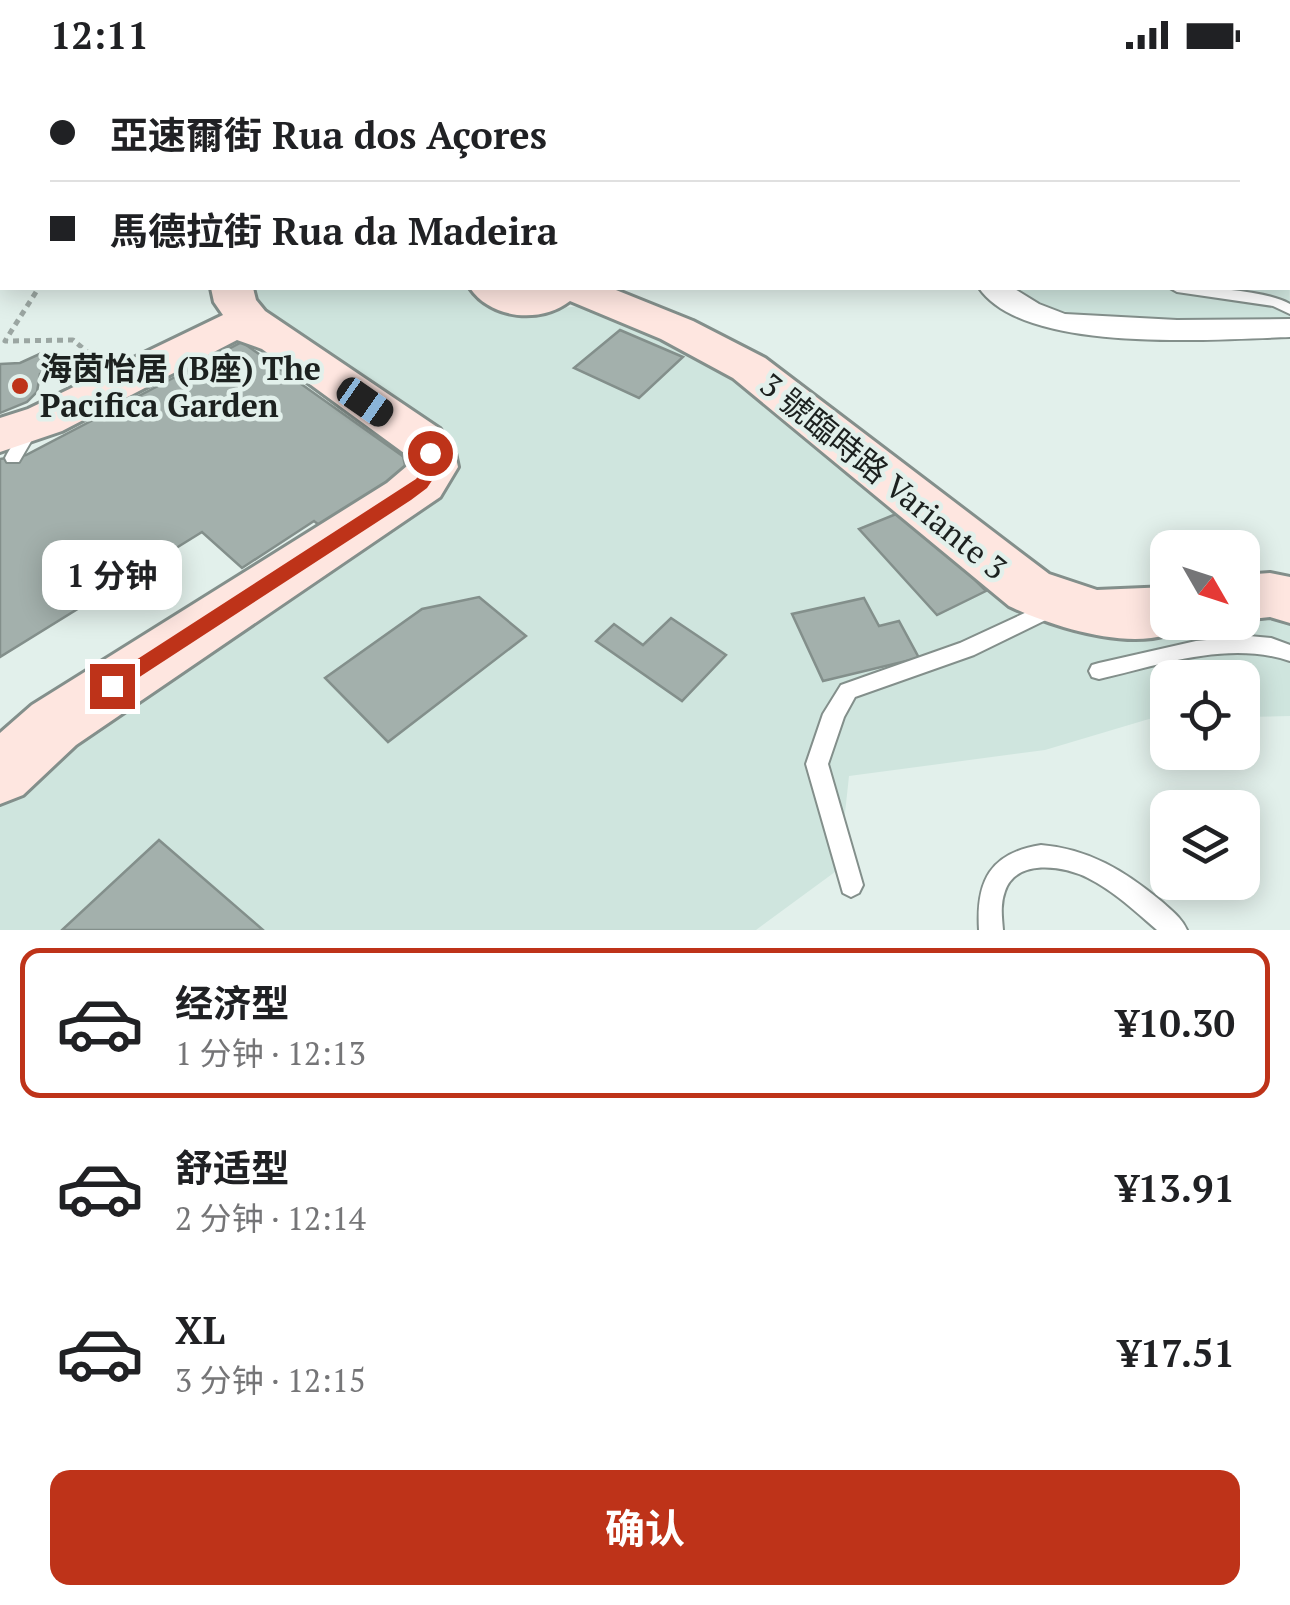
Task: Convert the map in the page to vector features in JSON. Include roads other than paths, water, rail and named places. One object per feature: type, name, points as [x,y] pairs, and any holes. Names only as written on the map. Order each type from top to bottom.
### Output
[{"type":"street","points":[[137,372],[211,290]]},
{"type":"street","points":[[0,774],[54,726],[287,564],[405,496],[422,484],[433,467],[422,441],[386,430],[242,311],[233,290]]},
{"type":"street","name":"3 號臨時路 Variante 3","points":[[496,290],[517,303],[574,293],[677,330],[749,368],[1010,577],[1058,606],[1094,616],[1150,611]]},
{"type":"street","points":[[997,290],[1028,310],[1061,323],[1177,330],[1290,328]]},
{"type":"street","points":[[18,437],[230,326],[244,325],[272,338]]},
{"type":"street","points":[[1260,596],[1290,600]]},
{"type":"lane","points":[[1191,290],[1277,302],[1290,310]]},
{"type":"lane","points":[[852,884],[817,764],[834,714],[848,691],[967,650],[1058,606]]},
{"type":"lane","points":[[1099,671],[1238,646],[1265,646],[1290,652]]},
{"type":"lane","points":[[992,930],[990,888],[1006,865],[1039,855],[1083,863],[1176,930]]},
{"type":"place","name":"海茵怡居 (B座) The Pacifica Garden","points":[[20,386]]}]
